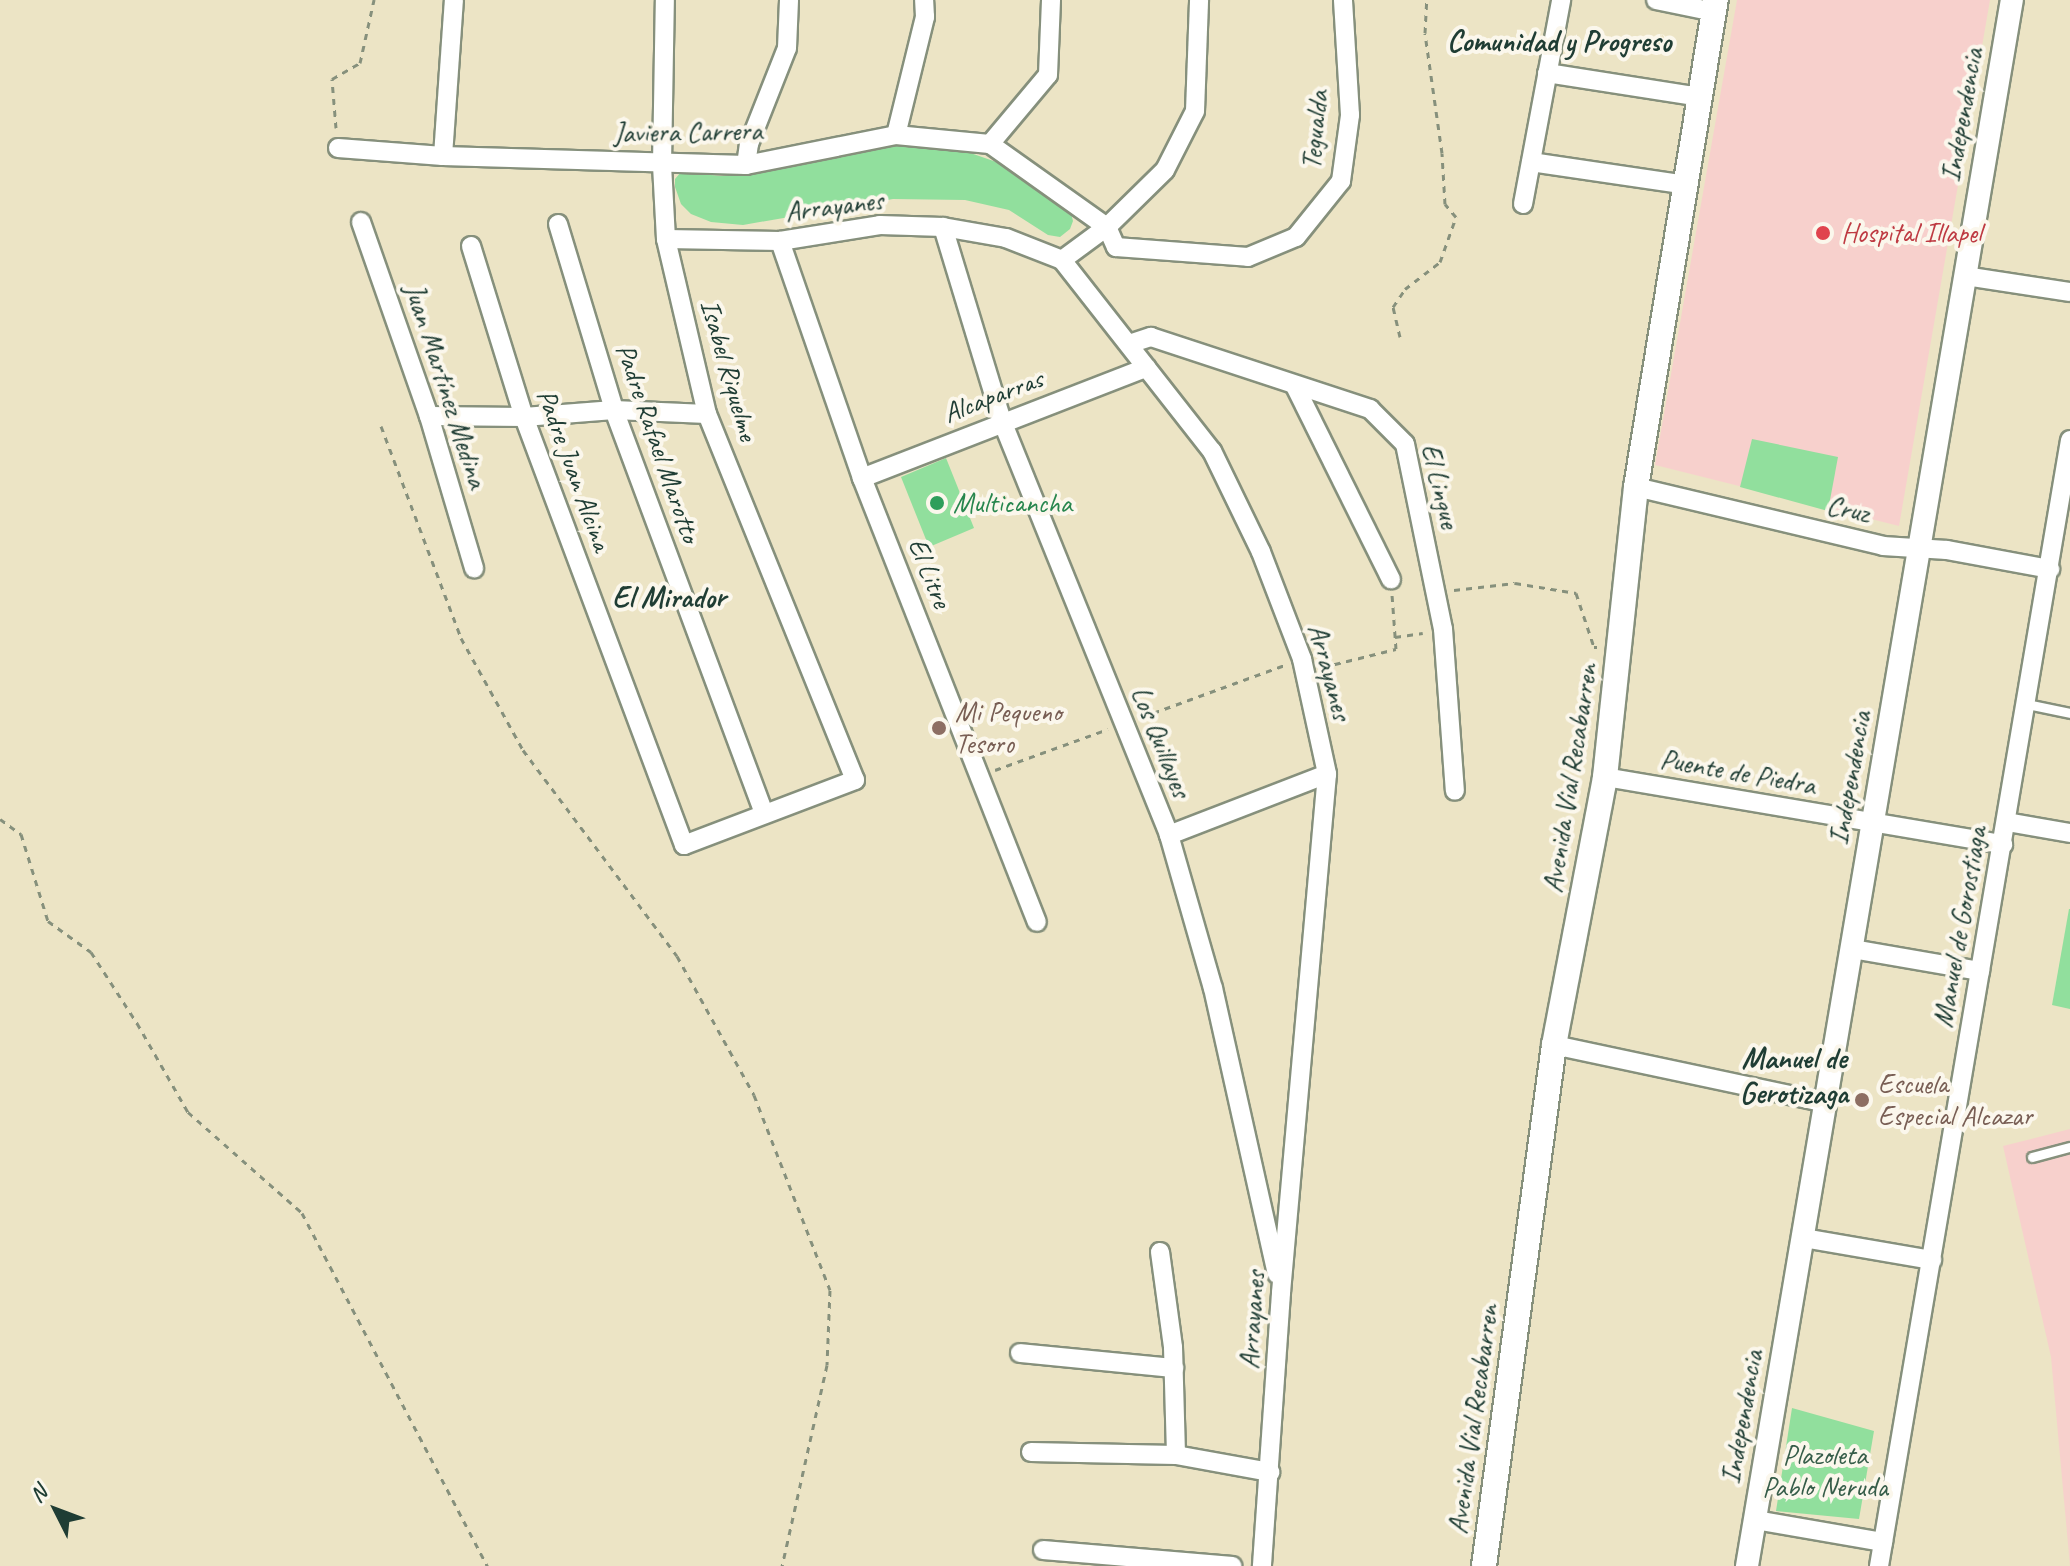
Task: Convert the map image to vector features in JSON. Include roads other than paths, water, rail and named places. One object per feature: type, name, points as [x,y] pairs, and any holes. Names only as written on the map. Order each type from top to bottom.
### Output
[{"type":"main road","name":"Avenida Vial Recabarren","points":[[1484,1566],[1554,1045],[1605,777],[1636,487],[1715,6]]},
{"type":"street","points":[[443,156],[454,0]]},
{"type":"street","name":"Isabel Riquelme","points":[[665,0],[662,164],[666,239],[707,414],[855,780],[764,814]]},
{"type":"street","points":[[746,165],[749,144],[787,48],[789,0]]},
{"type":"street","points":[[896,135],[925,17],[924,0]]},
{"type":"street","points":[[990,144],[1048,75],[1051,0]]},
{"type":"street","points":[[1062,260],[1107,227],[1165,170],[1195,111],[1199,0]]},
{"type":"street","name":"Tegualda","points":[[1107,227],[1116,247],[1248,257],[1296,237],[1341,181],[1350,115],[1343,0]]},
{"type":"street","points":[[1523,204],[1561,0]]},
{"type":"street","points":[[1656,0],[1715,6]]},
{"type":"street","name":"Independencia","points":[[1747,1566],[2012,0]]},
{"type":"street","points":[[1547,73],[1701,97]]},
{"type":"street","name":"Javiera Carrera","points":[[338,148],[443,156],[746,165],[896,135],[990,144],[1107,227]]},
{"type":"street","points":[[1531,162],[1686,185]]},
{"type":"street","name":"Juan Martínez Medina","points":[[361,222],[429,416],[474,568]]},
{"type":"street","name":"Padre Rafael Marotto","points":[[558,224],[614,410],[764,814]]},
{"type":"street","name":"Arrayanes","points":[[666,239],[780,241],[880,225],[943,227],[1006,238],[1062,260],[1212,451],[1261,552],[1305,672],[1327,774],[1281,1293],[1262,1566]]},
{"type":"street","name":"Los Quillayes","points":[[943,227],[1002,421],[1169,835],[1213,988],[1281,1293]]},
{"type":"street","name":"El Litre","points":[[780,241],[862,478],[1037,922]]},
{"type":"street","name":"Padre Juan Alcina","points":[[471,246],[524,417],[684,845],[764,814]]},
{"type":"street","points":[[1965,276],[2070,292]]},
{"type":"street","name":"El Lingue","points":[[1129,344],[1151,337],[1370,409],[1405,444],[1443,629],[1455,791]]},
{"type":"street","name":"Alcaparras","points":[[862,478],[1002,421],[1146,368]]},
{"type":"street","points":[[1295,386],[1391,579]]},
{"type":"street","points":[[429,416],[524,417],[614,410],[707,414]]},
{"type":"street","name":"Manuel de Gorostiaga","points":[[1879,1566],[2070,440]]},
{"type":"street","name":"Cruz","points":[[1636,487],[1883,546],[1947,550],[2050,569]]},
{"type":"street","points":[[1169,835],[1327,774]]},
{"type":"street","name":"Puente de Piedra","points":[[1605,777],[2003,844]]},
{"type":"street","points":[[2007,822],[2070,833]]},
{"type":"street","points":[[1852,949],[1980,971]]},
{"type":"street","points":[[1554,1045],[1826,1103]]},
{"type":"street","points":[[1803,1238],[1932,1260]]},
{"type":"street","points":[[1160,1252],[1174,1368],[1176,1455]]},
{"type":"street","points":[[1020,1353],[1174,1368]]},
{"type":"street","points":[[1031,1452],[1176,1455],[1270,1472]]},
{"type":"street","points":[[1755,1520],[1883,1542]]},
{"type":"street","points":[[1043,1550],[1232,1566]]},
{"type":"lane","points":[[2027,704],[2070,713]]},
{"type":"lane","points":[[2032,1157],[2070,1147]]},
{"type":"place","name":"Hospital Illapel","points":[[1823,233]]},
{"type":"place","name":"Multicancha","points":[[937,503]]},
{"type":"place","name":"Mi Pequeno Tesoro","points":[[939,728]]},
{"type":"place","name":"Escuela Especial Alcazar","points":[[1862,1100]]},
{"type":"district","name":"Comunidad y Progreso","points":[[1559,41]]},
{"type":"district","name":"El Mirador","points":[[669,597]]},
{"type":"district","name":"Manuel de Gerotizaga","points":[[1794,1075]]},
{"type":"park label","name":"Plazoleta Pablo Neruda","points":[[1825,1471]]}]
